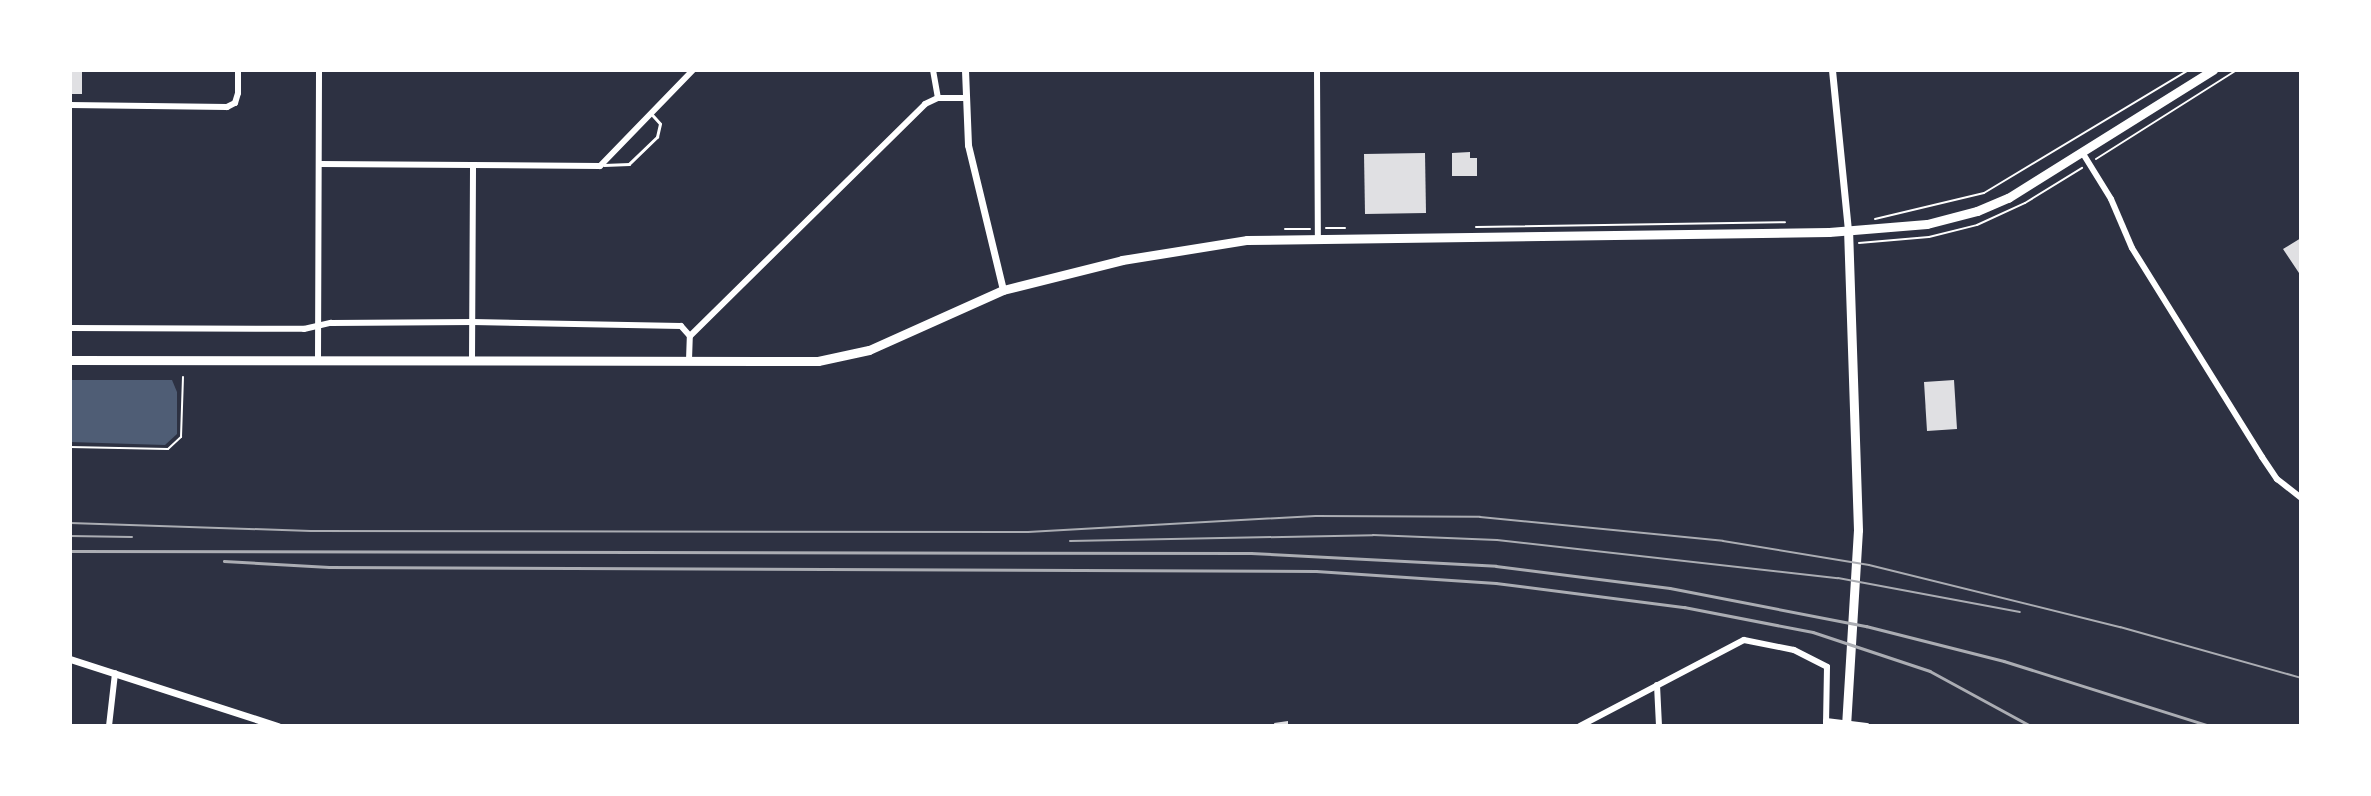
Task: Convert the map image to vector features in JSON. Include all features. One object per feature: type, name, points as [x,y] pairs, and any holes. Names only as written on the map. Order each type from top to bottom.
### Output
[{"type":"main road","points":[[70,360],[801,361],[844,357],[1003,290],[1149,254],[1247,240],[1848,232],[1927,224],[1970,214],[2018,192],[2213,70]]},
{"type":"main road","points":[[1846,726],[1857,558],[1856,400],[1848,232]]},
{"type":"street","points":[[70,106],[227,107],[235,103],[238,93],[238,70]]},
{"type":"street","points":[[318,360],[319,70]]},
{"type":"street","points":[[320,164],[600,165],[693,70]]},
{"type":"street","points":[[933,70],[938,98]]},
{"type":"street","points":[[965,70],[968,145],[1003,290]]},
{"type":"street","points":[[1317,70],[1318,237]]},
{"type":"street","points":[[1832,70],[1848,232]]},
{"type":"street","points":[[690,337],[925,104],[938,98],[965,98]]},
{"type":"street","points":[[2082,152],[2112,199],[2132,248],[2262,457],[2277,479],[2301,498]]},
{"type":"street","points":[[472,360],[473,165]]},
{"type":"street","points":[[70,328],[304,329],[318,325],[473,322],[681,326],[690,337],[689,360]]},
{"type":"street","points":[[1580,726],[1744,640],[1812,657],[1827,667],[1830,675],[1826,724],[1865,725]]},
{"type":"street","points":[[70,659],[278,726]]},
{"type":"street","points":[[109,726],[115,673]]},
{"type":"street","points":[[1657,685],[1659,726]]},
{"type":"lane","points":[[600,165],[629,164],[657,137],[660,124],[650,113]]},
{"type":"path","points":[[1878,217],[1973,197],[2064,146],[2189,70]]},
{"type":"path","points":[[2098,158],[2237,70]]},
{"type":"path","points":[[1595,225],[1794,223]]},
{"type":"path","points":[[70,447],[168,449],[181,437],[183,377]]},
{"type":"water","points":[[70,380],[172,380],[177,392],[177,434],[165,445],[70,442]]},
{"type":"building","points":[[70,70],[82,70],[82,94],[70,94]]},
{"type":"building","points":[[1470,152],[1470,158],[1477,158],[1477,176],[1452,176],[1452,153]]},
{"type":"building","points":[[1425,153],[1426,213],[1365,214],[1364,154]]},
{"type":"building","points":[[2301,238],[2300,260],[2301,276],[2283,249]]},
{"type":"building","points":[[1954,380],[1957,429],[1927,431],[1924,382]]},
{"type":"building","points":[[1288,721],[1288,726],[1275,726],[1274,723]]},
{"type":"tram line","points":[[70,523],[311,531],[1028,532],[1316,516],[1480,517],[1723,541],[1869,565],[2120,627],[2301,678]]},
{"type":"tram line","points":[[1070,541],[1373,535],[1497,540],[1838,578],[2020,612]]},
{"type":"tram line","points":[[70,536],[132,537]]},
{"type":"railway","points":[[70,551],[1251,553],[1496,566],[1670,588],[1866,626],[2004,661],[2210,726]]},
{"type":"railway","points":[[224,561],[329,567],[1316,571],[1496,583],[1684,607],[1813,632],[1930,671],[2031,726]]}]
